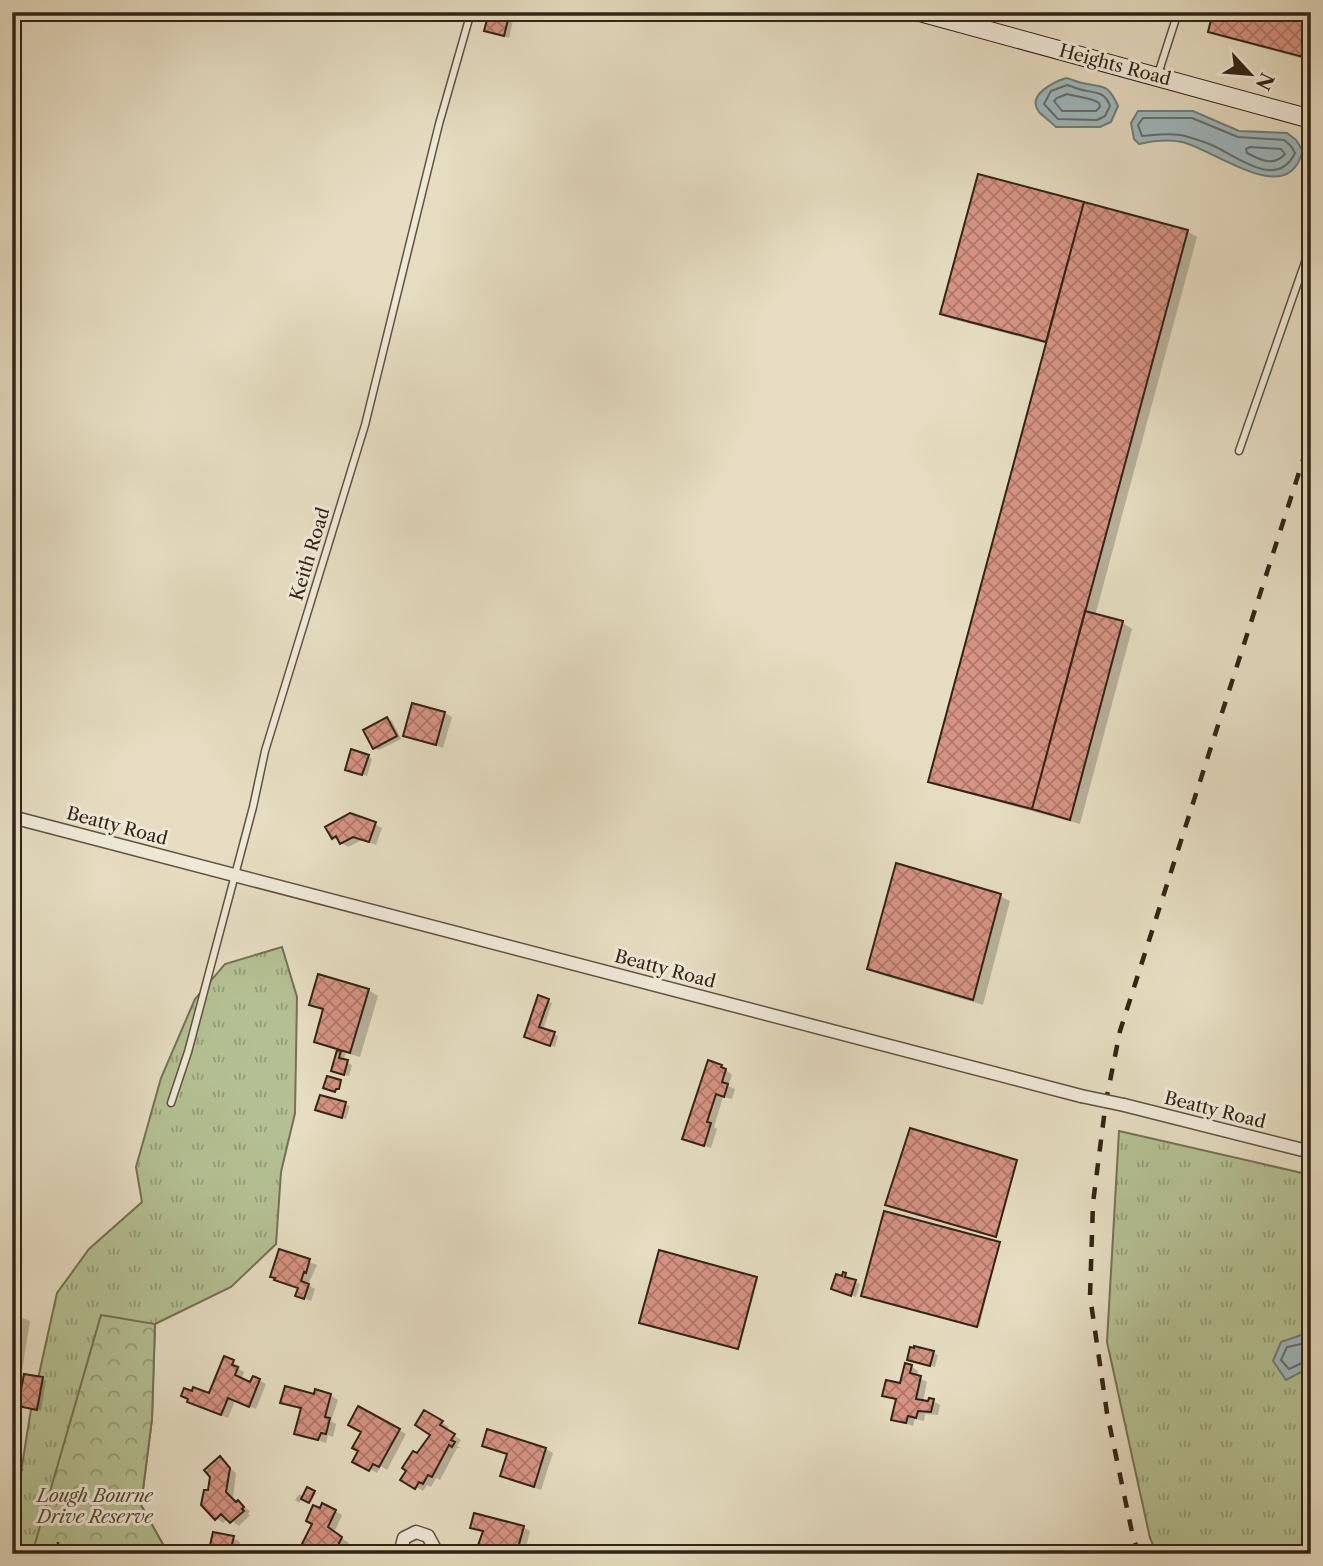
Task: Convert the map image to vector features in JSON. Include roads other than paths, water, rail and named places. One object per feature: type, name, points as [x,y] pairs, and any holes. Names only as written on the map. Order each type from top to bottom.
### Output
[{"type":"street","name":"Heights Road","points":[[920,12],[1311,119]]},
{"type":"street","name":"Beatty Road","points":[[12,817],[1081,1096],[1311,1152]]},
{"type":"street","points":[[400,1554],[404,1538],[416,1532],[428,1536],[435,1549],[433,1554]]},
{"type":"lane","name":"Keith Road","points":[[171,1103],[188,1052],[265,751],[365,425],[439,124],[471,12]]},
{"type":"lane","points":[[1157,76],[1178,12]]},
{"type":"lane","points":[[1239,451],[1311,246]]},
{"type":"water","points":[[1066,78],[1108,89],[1118,106],[1111,122],[1100,127],[1056,127],[1039,112],[1036,100],[1039,95],[1049,86]]},
{"type":"water","points":[[1138,111],[1193,111],[1239,131],[1287,133],[1303,151],[1296,166],[1286,174],[1273,177],[1258,174],[1182,142],[1139,144],[1134,139],[1131,123]]},
{"type":"water","points":[[1301,1335],[1311,1335],[1311,1367],[1286,1380],[1273,1361],[1281,1342]]},
{"type":"railway","points":[[1139,1554],[1107,1413],[1090,1296],[1093,1203],[1106,1101],[1120,1031],[1311,435]]},
{"type":"park label","name":"Lough Bourne Drive Reserve","points":[[95,1506]]}]
